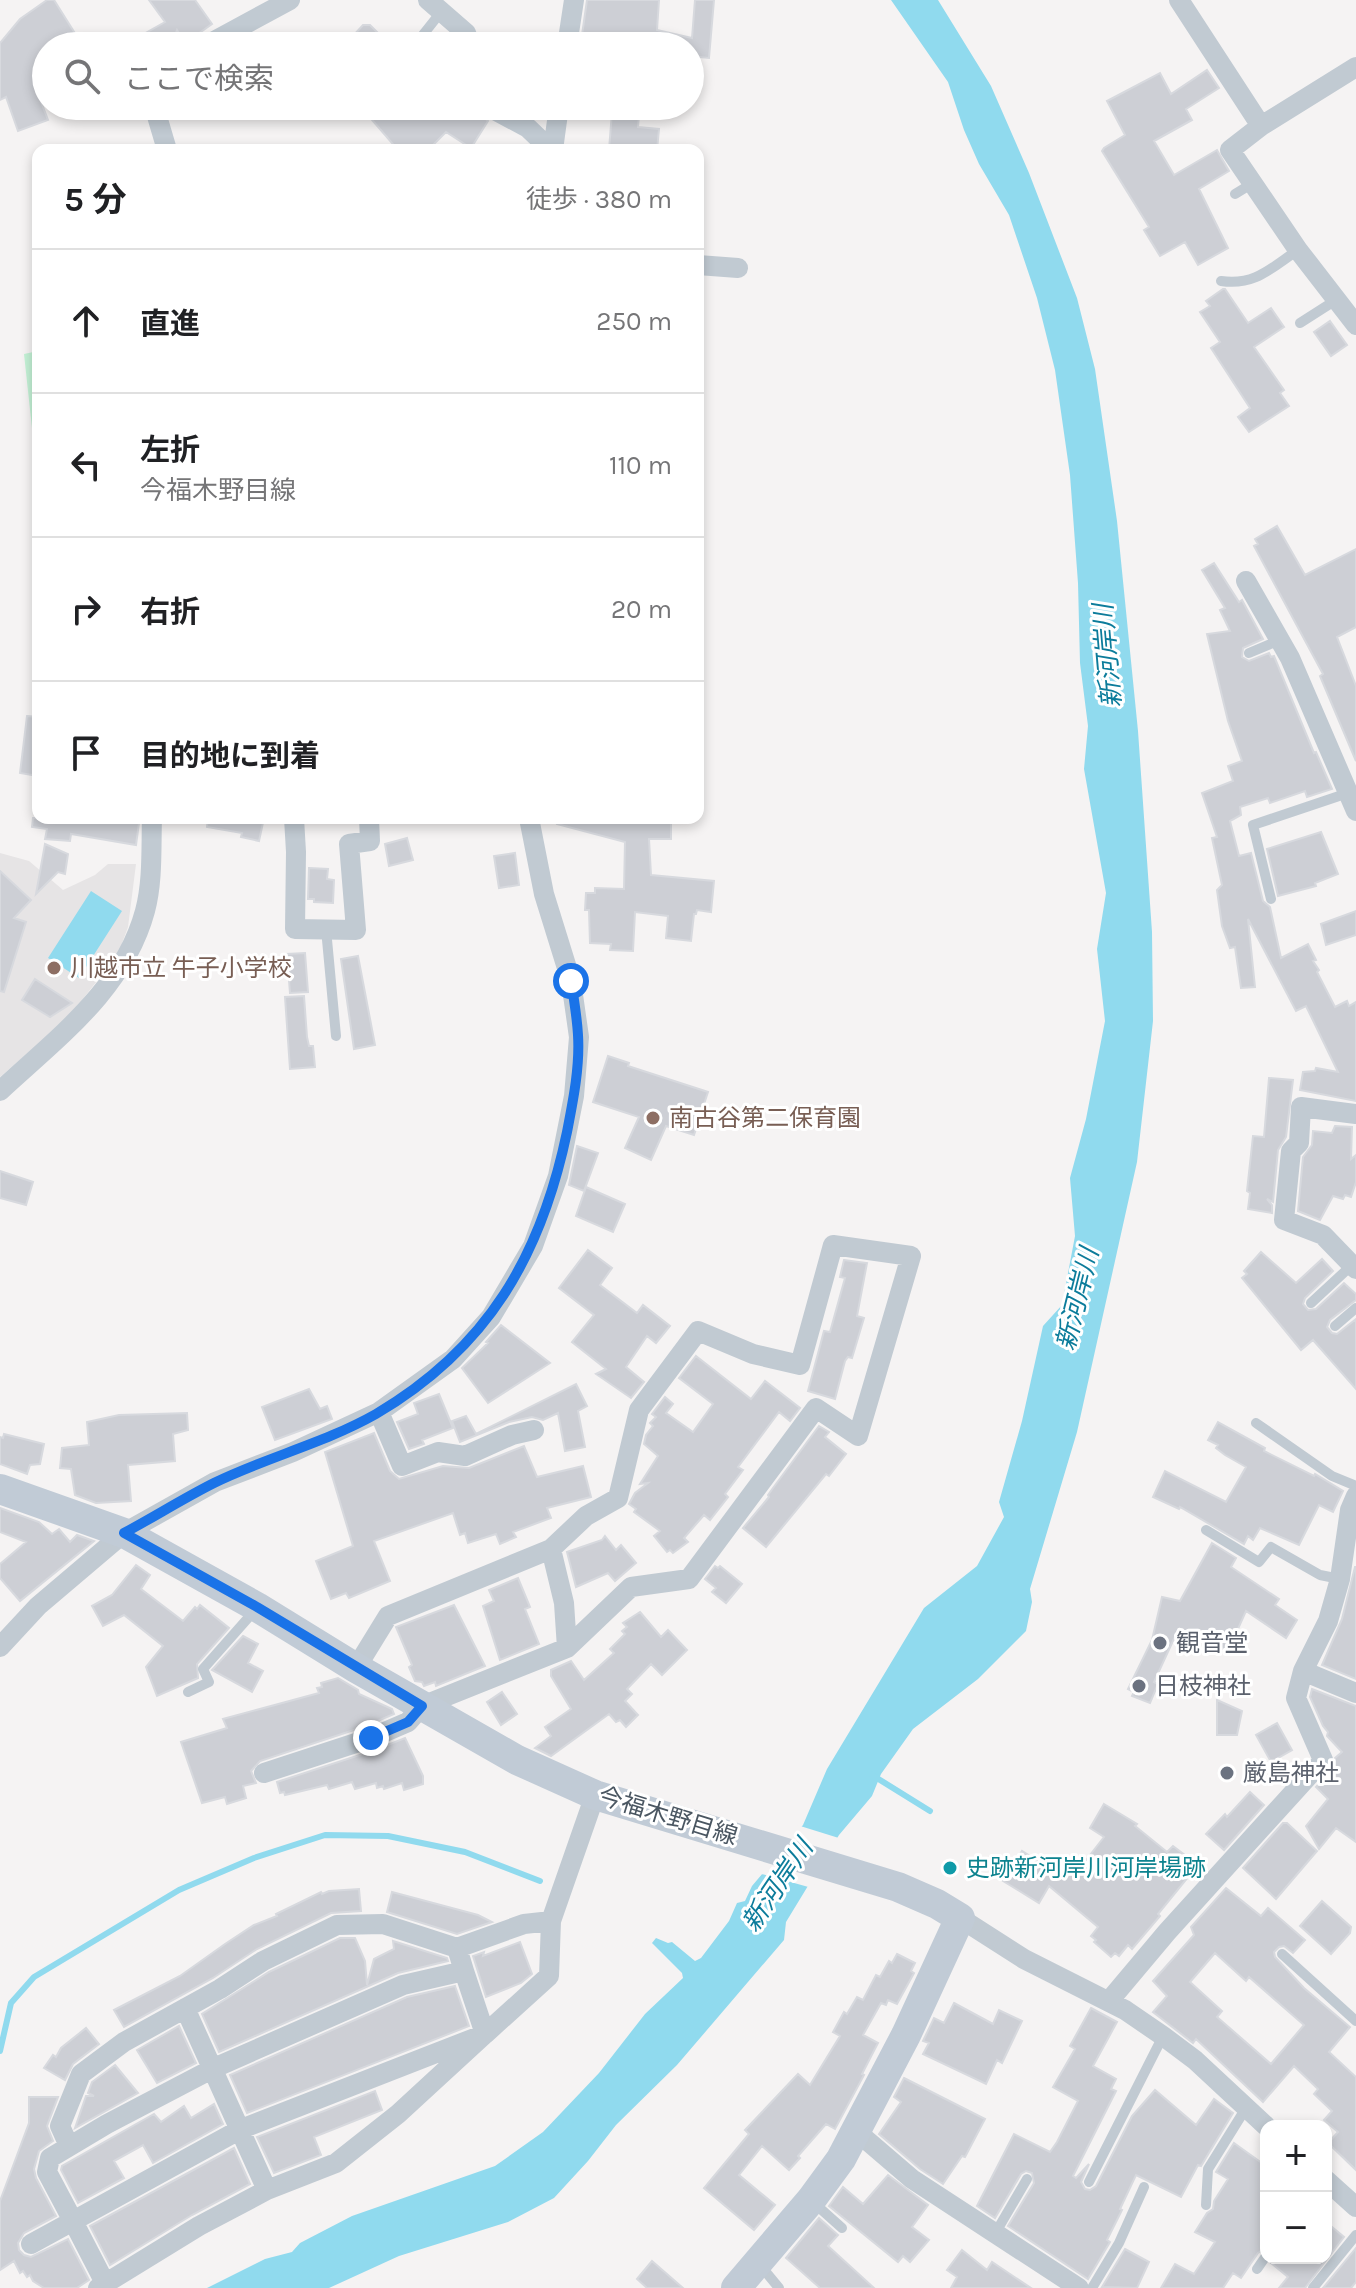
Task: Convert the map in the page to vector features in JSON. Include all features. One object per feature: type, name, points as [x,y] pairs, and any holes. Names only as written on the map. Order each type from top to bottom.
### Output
[{"type":"main road","name":"今福木野目線","points":[[0,1489],[124,1533],[257,1607],[517,1760],[595,1795],[898,1887],[960,1918]]},
{"type":"main road","points":[[736,2288],[811,2200],[841,2159],[906,2035],[960,1918]]},
{"type":"street","points":[[231,32],[290,0]]},
{"type":"street","points":[[569,32],[574,0]]},
{"type":"street","points":[[1179,0],[1261,126]]},
{"type":"street","points":[[435,6],[465,32]]},
{"type":"street","points":[[1356,67],[1261,126],[1230,150],[1244,188],[1298,250],[1356,325]]},
{"type":"street","points":[[158,120],[165,144]]},
{"type":"street","points":[[513,120],[528,128],[545,144]]},
{"type":"street","points":[[553,144],[557,120]]},
{"type":"street","points":[[704,265],[738,268]]},
{"type":"street","points":[[1246,581],[1280,640],[1315,712],[1352,802]]},
{"type":"street","points":[[0,1091],[91,1007],[116,974],[136,938],[146,909],[152,824]]},
{"type":"street","points":[[294,824],[295,929],[356,930],[349,844],[370,841],[369,824]]},
{"type":"street","points":[[0,1647],[38,1606],[124,1533],[215,1482],[293,1452],[379,1412],[453,1359],[491,1317],[533,1246],[558,1176],[574,1096],[579,1037],[571,981],[544,894],[530,824]]},
{"type":"street","points":[[1354,1267],[1323,1235],[1284,1220],[1291,1151],[1299,1143],[1301,1107],[1356,1114]]},
{"type":"street","points":[[264,1773],[371,1738],[408,1722],[422,1706],[567,1648],[631,1587],[689,1579],[816,1408],[858,1436],[911,1256],[833,1245],[800,1365],[753,1354],[698,1331],[639,1410],[618,1498],[586,1516],[551,1549],[388,1616],[356,1668]]},
{"type":"street","points":[[379,1412],[402,1466],[438,1452],[465,1456],[512,1435],[534,1430]]},
{"type":"street","points":[[1109,2001],[1167,1932],[1323,1760],[1296,1698],[1303,1671],[1328,1621],[1340,1579],[1348,1520],[1356,1496]]},
{"type":"street","points":[[551,1549],[564,1603],[567,1648]]},
{"type":"street","points":[[1303,1671],[1356,1693]]},
{"type":"street","points":[[464,1971],[403,1985],[214,2068],[50,2158],[47,2172],[102,2285],[267,2190],[336,2163],[398,2114],[549,1976],[551,1921],[595,1795]]},
{"type":"street","points":[[960,1918],[1024,1959],[1109,2001],[1163,2036],[1195,2060],[1260,2121]]},
{"type":"street","points":[[69,2146],[60,2126],[81,2074],[124,2042],[263,1961],[337,1925],[383,1924],[457,1948],[524,1924],[551,1921]]},
{"type":"street","points":[[457,1948],[485,2034]]},
{"type":"street","points":[[185,2008],[267,2190]]},
{"type":"street","points":[[31,2244],[241,2129],[485,2034]]},
{"type":"street","points":[[856,2131],[912,2179],[1079,2288]]},
{"type":"street","points":[[1332,2185],[1356,2207]]},
{"type":"lane","points":[[421,32],[435,6]]},
{"type":"lane","points":[[1221,281],[1251,281],[1298,250]]},
{"type":"lane","points":[[1300,323],[1336,300]]},
{"type":"lane","points":[[1249,653],[1280,640]]},
{"type":"lane","points":[[1271,899],[1253,825],[1352,802]]},
{"type":"lane","points":[[326,929],[336,1036]]},
{"type":"lane","points":[[1311,1303],[1354,1267]]},
{"type":"lane","points":[[1335,1326],[1356,1308]]},
{"type":"lane","points":[[1256,1423],[1332,1476],[1356,1486]]},
{"type":"lane","points":[[1206,1530],[1259,1562],[1271,1547],[1320,1575],[1340,1579]]},
{"type":"lane","points":[[188,1692],[209,1682],[203,1669],[257,1607]]},
{"type":"lane","points":[[1282,1954],[1356,2021]]},
{"type":"lane","points":[[1089,2182],[1163,2036]]},
{"type":"lane","points":[[1206,2205],[1208,2169],[1246,2108]]},
{"type":"lane","points":[[996,2232],[1027,2179]]},
{"type":"lane","points":[[1092,2288],[1119,2243],[1144,2187]]},
{"type":"lane","points":[[811,2200],[842,2228]]},
{"type":"lane","points":[[1313,2288],[1356,2235]]},
{"type":"lane","points":[[758,2263],[779,2288]]},
{"type":"lane","points":[[1257,2269],[1260,2264]]},
{"type":"shaded area","name":"川越市立 牛子小学校","points":[[0,853],[29,861],[63,890],[95,875],[108,864],[136,864],[128,927],[118,954],[68,1018],[0,1077]]},
{"type":"green space","points":[[32,352],[32,428],[24,354]]},
{"type":"water","name":"新河岸川","points":[[891,0],[938,0],[991,86],[1029,173],[1077,298],[1095,369],[1117,521],[1138,731],[1152,932],[1153,1021],[1137,1162],[1077,1432],[1030,1589],[1032,1602],[1026,1631],[978,1679],[913,1729],[881,1774],[872,1796],[839,1835],[786,1922],[784,1940],[677,2065],[616,2125],[554,2198],[508,2222],[399,2256],[329,2288],[207,2288],[265,2259],[292,2252],[300,2243],[352,2216],[495,2166],[543,2132],[599,2073],[645,2014],[683,1978],[682,1973],[652,1943],[656,1938],[672,1942],[695,1961],[701,1958],[729,1921],[737,1903],[745,1901],[752,1886],[803,1825],[827,1769],[924,1608],[977,1566],[1004,1517],[999,1502],[1022,1421],[1043,1326],[1062,1305],[1075,1236],[1070,1178],[1086,1119],[1105,1021],[1097,949],[1106,893],[1084,769],[1088,726],[1080,663],[1078,583],[1070,475],[1055,370],[1037,298],[1009,215],[979,164],[948,82]]},
{"type":"water","points":[[91,891],[122,911],[79,978],[48,958]]},
{"type":"pier","points":[[797,1825],[842,1839],[812,1888],[758,1873]]},
{"type":"building","points":[[47,0],[54,0],[74,32],[32,32],[32,120],[48,120],[18,131],[6,97],[0,100],[0,43],[20,19]]},
{"type":"building","points":[[149,0],[195,0],[212,24],[201,32],[148,32],[165,22]]},
{"type":"building","points":[[587,0],[659,0],[657,30],[666,32],[582,32]]},
{"type":"building","points":[[695,0],[714,0],[709,58],[704,57],[704,32],[692,32]]},
{"type":"building","points":[[363,25],[370,25],[377,32],[357,32]]},
{"type":"building","points":[[1207,70],[1219,88],[1186,109],[1192,120],[1154,141],[1174,175],[1217,150],[1229,171],[1199,189],[1228,248],[1198,265],[1185,242],[1160,256],[1144,230],[1149,227],[1102,151],[1125,135],[1107,101],[1160,73],[1171,94]]},
{"type":"building","points":[[372,120],[488,121],[474,144],[465,144],[446,132],[434,144],[393,144]]},
{"type":"building","points":[[611,120],[639,120],[638,127],[659,129],[658,144],[609,144]]},
{"type":"building","points":[[1223,289],[1248,323],[1271,308],[1284,327],[1254,347],[1284,390],[1280,393],[1289,406],[1249,432],[1238,417],[1250,408],[1211,348],[1220,342],[1200,312],[1210,306],[1206,301]]},
{"type":"building","points":[[1330,321],[1347,345],[1331,356],[1314,332]]},
{"type":"building","points":[[1277,526],[1305,575],[1356,549],[1356,627],[1337,637],[1356,686],[1356,761],[1320,676],[1323,674],[1254,546],[1258,544],[1255,539]]},
{"type":"building","points":[[1214,563],[1239,602],[1242,600],[1263,639],[1243,648],[1242,657],[1249,661],[1269,653],[1271,657],[1274,656],[1332,789],[1307,797],[1305,791],[1270,803],[1268,798],[1240,807],[1241,815],[1230,821],[1239,856],[1251,853],[1263,901],[1270,907],[1281,958],[1308,944],[1316,960],[1313,961],[1319,970],[1317,972],[1335,1007],[1347,1001],[1349,1006],[1356,1002],[1356,1101],[1300,1090],[1303,1072],[1315,1071],[1316,1068],[1338,1072],[1306,1006],[1296,1011],[1248,919],[1255,987],[1241,988],[1235,947],[1230,948],[1222,926],[1217,890],[1222,885],[1212,838],[1217,837],[1202,793],[1233,781],[1228,766],[1242,761],[1228,721],[1207,634],[1230,631],[1220,610],[1225,608],[1202,570]]},
{"type":"building","points":[[27,716],[32,716],[32,775],[20,773]]},
{"type":"building","points":[[32,824],[139,824],[136,845],[71,834],[70,841],[45,839],[47,829],[32,827]]},
{"type":"building","points":[[207,824],[263,824],[259,841],[241,837],[242,833],[207,827]]},
{"type":"building","points":[[557,824],[671,824],[671,839],[649,839],[651,875],[714,881],[711,912],[697,910],[694,914],[691,941],[666,938],[668,916],[635,912],[633,951],[610,950],[611,944],[590,943],[586,893],[595,893],[595,888],[624,889],[625,842]]},
{"type":"building","points":[[1321,832],[1338,874],[1315,883],[1316,886],[1278,896],[1267,849]]},
{"type":"building","points":[[407,838],[413,860],[389,866],[385,844]]},
{"type":"building","points":[[45,844],[68,854],[65,874],[58,872],[36,894]]},
{"type":"building","points":[[515,853],[519,885],[499,888],[494,856]]},
{"type":"building","points":[[309,868],[328,869],[327,879],[334,880],[333,903],[308,899]]},
{"type":"building","points":[[0,871],[31,900],[14,918],[26,922],[4,992],[0,991]]},
{"type":"building","points":[[1356,911],[1356,935],[1326,945],[1321,924]]},
{"type":"building","points":[[305,953],[308,992],[290,993],[287,954]]},
{"type":"building","points":[[358,956],[375,1045],[354,1049],[341,959]]},
{"type":"building","points":[[35,979],[72,1003],[50,1017],[22,1000]]},
{"type":"building","points":[[304,996],[307,1037],[309,1046],[313,1046],[315,1067],[290,1069],[285,997]]},
{"type":"building","points":[[608,1056],[629,1063],[628,1066],[708,1092],[694,1135],[666,1126],[651,1160],[625,1148],[639,1117],[593,1102]]},
{"type":"building","points":[[1269,1078],[1293,1080],[1286,1137],[1278,1150],[1273,1202],[1267,1199],[1272,1205],[1272,1213],[1248,1209],[1250,1193],[1247,1191],[1253,1136],[1264,1137]]},
{"type":"building","points":[[1335,1126],[1352,1127],[1351,1159],[1356,1155],[1356,1182],[1351,1197],[1345,1195],[1343,1199],[1333,1196],[1320,1220],[1298,1211],[1303,1157],[1312,1145],[1313,1131],[1332,1133]]},
{"type":"building","points":[[577,1146],[598,1153],[584,1191],[569,1185]]},
{"type":"building","points":[[0,1171],[33,1182],[26,1205],[0,1198]]},
{"type":"building","points":[[586,1187],[625,1204],[613,1232],[576,1216]]},
{"type":"building","points":[[588,1250],[612,1268],[600,1285],[637,1313],[643,1305],[670,1326],[656,1343],[647,1336],[626,1367],[644,1382],[631,1398],[596,1374],[606,1369],[572,1342],[594,1315],[559,1288]]},
{"type":"building","points":[[1261,1252],[1296,1283],[1322,1259],[1333,1271],[1305,1298],[1303,1304],[1308,1310],[1316,1309],[1344,1283],[1356,1294],[1356,1300],[1330,1320],[1327,1327],[1337,1334],[1356,1319],[1356,1389],[1313,1340],[1301,1350],[1242,1278],[1247,1274],[1244,1271]]},
{"type":"building","points":[[844,1260],[867,1263],[857,1316],[864,1318],[852,1358],[848,1357],[845,1361],[835,1399],[808,1391],[824,1331],[830,1332],[845,1278],[840,1277]]},
{"type":"building","points":[[501,1325],[550,1363],[488,1403],[462,1368],[488,1343]]},
{"type":"building","points":[[696,1356],[751,1399],[765,1381],[800,1408],[790,1421],[779,1412],[738,1467],[743,1470],[725,1494],[728,1497],[710,1520],[704,1515],[684,1538],[688,1542],[673,1553],[670,1550],[667,1552],[654,1536],[660,1531],[634,1512],[636,1509],[629,1504],[635,1493],[648,1483],[640,1484],[658,1456],[644,1444],[653,1426],[650,1423],[656,1417],[652,1414],[665,1397],[673,1404],[666,1413],[693,1432],[713,1404],[679,1378]]},
{"type":"building","points":[[576,1384],[587,1406],[578,1411],[585,1447],[565,1451],[558,1413],[543,1420],[532,1417],[509,1422],[460,1442],[452,1421],[466,1416],[476,1434]]},
{"type":"building","points":[[309,1389],[320,1409],[327,1406],[332,1419],[275,1440],[262,1407]]},
{"type":"building","points":[[439,1394],[453,1428],[422,1440],[424,1444],[409,1449],[397,1422],[418,1414],[414,1403]]},
{"type":"building","points":[[187,1413],[188,1430],[173,1434],[175,1461],[128,1465],[131,1501],[96,1503],[75,1495],[71,1469],[60,1468],[62,1448],[89,1445],[87,1422],[119,1415]]},
{"type":"building","points":[[1218,1422],[1265,1448],[1264,1451],[1315,1474],[1343,1491],[1333,1512],[1319,1505],[1299,1545],[1260,1528],[1253,1540],[1248,1536],[1244,1544],[1180,1507],[1153,1497],[1165,1471],[1226,1502],[1246,1467],[1208,1440]]},
{"type":"building","points":[[819,1426],[829,1432],[825,1437],[846,1454],[766,1547],[743,1528]]},
{"type":"building","points":[[374,1433],[390,1471],[399,1479],[443,1466],[469,1468],[524,1446],[537,1477],[583,1466],[591,1497],[547,1508],[551,1518],[513,1532],[516,1537],[500,1544],[496,1534],[468,1543],[465,1533],[460,1535],[453,1513],[374,1541],[390,1581],[349,1598],[346,1593],[331,1599],[316,1561],[353,1546],[325,1452]]},
{"type":"building","points":[[4,1434],[44,1444],[40,1464],[30,1465],[27,1474],[0,1464],[0,1437],[3,1438]]},
{"type":"building","points":[[0,1508],[39,1522],[52,1534],[59,1529],[70,1542],[77,1535],[94,1541],[20,1601],[0,1578],[0,1564],[26,1542],[0,1532]]},
{"type":"building","points":[[605,1536],[616,1550],[621,1545],[636,1563],[615,1581],[608,1573],[576,1587],[567,1552],[602,1540]]},
{"type":"building","points":[[1212,1543],[1236,1558],[1231,1567],[1279,1599],[1275,1605],[1297,1620],[1286,1638],[1246,1611],[1228,1651],[1178,1630],[1154,1682],[1158,1684],[1150,1703],[1132,1696],[1134,1692],[1128,1689],[1152,1640],[1162,1597],[1180,1601]]},
{"type":"building","points":[[136,1565],[150,1575],[141,1589],[183,1621],[200,1605],[229,1628],[197,1664],[198,1678],[157,1696],[146,1667],[163,1646],[124,1615],[103,1626],[92,1606],[112,1595]]},
{"type":"building","points":[[715,1566],[720,1566],[742,1584],[726,1603],[712,1592],[716,1588],[705,1579]]},
{"type":"building","points":[[1355,1567],[1356,1679],[1322,1665],[1342,1619]]},
{"type":"building","points":[[518,1578],[530,1607],[525,1609],[539,1644],[500,1660],[483,1606],[494,1601],[489,1590]]},
{"type":"building","points":[[454,1605],[485,1666],[436,1686],[435,1682],[424,1686],[422,1682],[415,1681],[409,1667],[412,1665],[396,1627]]},
{"type":"building","points":[[640,1612],[661,1637],[668,1630],[687,1650],[662,1675],[651,1664],[627,1689],[632,1694],[625,1701],[638,1715],[626,1727],[609,1714],[551,1756],[535,1748],[551,1736],[545,1727],[571,1709],[551,1676],[551,1670],[571,1661],[584,1680],[614,1653],[610,1649],[625,1634],[622,1631],[627,1627],[623,1623]]},
{"type":"building","points":[[243,1636],[258,1644],[248,1663],[263,1671],[252,1692],[212,1670]]},
{"type":"building","points":[[338,1678],[358,1690],[359,1694],[392,1709],[394,1714],[260,1761],[251,1771],[256,1783],[243,1786],[246,1798],[227,1804],[225,1797],[202,1803],[181,1742],[227,1728],[223,1719],[319,1693],[317,1688],[322,1687],[321,1683]]},
{"type":"building","points":[[1312,1689],[1356,1706],[1356,1842],[1336,1828],[1319,1849],[1306,1826],[1328,1799],[1316,1787],[1333,1769],[1335,1758],[1342,1752],[1327,1736],[1328,1732],[1310,1697]]},
{"type":"building","points":[[502,1692],[517,1714],[501,1725],[487,1702]]},
{"type":"building","points":[[1217,1700],[1242,1711],[1237,1735],[1217,1735]]},
{"type":"building","points":[[1277,1723],[1292,1750],[1271,1762],[1256,1735]]},
{"type":"building","points":[[405,1738],[423,1776],[423,1784],[404,1790],[402,1783],[384,1789],[383,1786],[377,1788],[376,1783],[355,1789],[352,1782],[329,1789],[327,1785],[285,1795],[284,1792],[280,1793],[277,1782]]},
{"type":"building","points":[[1250,1792],[1264,1805],[1224,1850],[1206,1834]]},
{"type":"building","points":[[1104,1804],[1137,1824],[1135,1826],[1167,1852],[1173,1846],[1198,1865],[1132,1949],[1128,1945],[1119,1956],[1115,1953],[1111,1957],[1091,1936],[1098,1927],[1049,1886],[1039,1903],[1003,1881],[1022,1851],[1055,1872],[1065,1859],[1079,1869],[1104,1837],[1090,1828]]},
{"type":"building","points":[[1283,1823],[1287,1823],[1317,1851],[1276,1899],[1243,1868]]},
{"type":"building","points":[[1226,1888],[1261,1916],[1268,1908],[1305,1940],[1293,1953],[1284,1946],[1279,1947],[1274,1952],[1275,1957],[1304,1988],[1350,2027],[1329,2052],[1356,2077],[1356,2170],[1332,2147],[1332,2139],[1338,2132],[1332,2127],[1332,2120],[1324,2120],[1332,2111],[1314,2094],[1318,2089],[1294,2066],[1263,2102],[1196,2039],[1193,2043],[1153,2012],[1167,1996],[1153,1981],[1194,1935],[1191,1927]],"holes":[[[1215,1953],[1246,1981],[1249,1977],[1304,2025],[1271,2064],[1217,2017],[1222,2011],[1190,1982]]]},
{"type":"building","points":[[359,1889],[361,1911],[331,1913],[257,1949],[213,1978],[124,2027],[114,2010],[180,1976],[254,1925],[276,1914],[321,1892]]},
{"type":"building","points":[[392,1892],[478,1915],[492,1922],[457,1934],[387,1912]]},
{"type":"building","points":[[1322,1901],[1351,1927],[1350,1933],[1331,1954],[1300,1926]]},
{"type":"building","points":[[340,1938],[355,1938],[365,1961],[367,1985],[374,1959],[394,1949],[393,1941],[447,1958],[448,1961],[398,1973],[219,2052],[202,2014],[269,1972]]},
{"type":"building","points":[[520,1942],[532,1974],[521,1983],[486,1997],[473,1956],[484,1952],[483,1956]]},
{"type":"building","points":[[897,1954],[915,1963],[911,1971],[914,1973],[897,2004],[888,2000],[886,2005],[881,2003],[863,2035],[878,2043],[835,2129],[826,2124],[789,2170],[762,2146],[739,2175],[775,2205],[754,2230],[704,2188],[749,2134],[745,2130],[798,2074],[810,2085],[840,2036],[833,2032],[844,2012],[847,2014],[857,1997],[863,2000],[876,1975],[880,1977]]},
{"type":"building","points":[[455,1986],[469,2026],[247,2113],[230,2075],[407,1997]]},
{"type":"building","points":[[954,2003],[993,2024],[999,2010],[1022,2021],[1002,2063],[997,2060],[986,2084],[923,2054],[929,2043],[923,2041],[934,2018],[944,2023]]},
{"type":"building","points":[[1091,2008],[1117,2022],[1093,2066],[1116,2079],[1111,2089],[1116,2091],[1073,2176],[1076,2178],[1089,2164],[1081,2182],[1085,2189],[1096,2186],[1132,2116],[1155,2090],[1196,2125],[1214,2099],[1233,2113],[1181,2197],[1136,2175],[1107,2240],[1110,2242],[1088,2279],[1008,2226],[1034,2183],[1032,2173],[1026,2171],[1021,2174],[995,2218],[977,2206],[1014,2134],[1050,2152],[1057,2142],[1078,2101],[1053,2087],[1075,2049],[1070,2046]]},
{"type":"building","points":[[179,2026],[196,2063],[157,2083],[137,2050]]},
{"type":"building","points":[[86,2028],[99,2044],[73,2064],[65,2080],[44,2068],[53,2055],[56,2057],[61,2048]]},
{"type":"building","points":[[115,2065],[138,2093],[75,2128],[86,2096],[94,2096],[88,2093],[92,2082]]},
{"type":"building","points":[[904,2078],[985,2119],[965,2157],[962,2156],[943,2184],[879,2134],[901,2102],[894,2097]]},
{"type":"building","points":[[375,2091],[382,2110],[314,2137],[321,2155],[274,2173],[257,2137]]},
{"type":"building","points":[[29,2097],[58,2097],[47,2126],[53,2141],[39,2151],[34,2169],[56,2216],[24,2233],[18,2243],[19,2250],[31,2257],[68,2239],[89,2280],[77,2288],[44,2288],[30,2275],[27,2277],[23,2271],[20,2273],[14,2261],[0,2270],[0,2201],[29,2123]]},
{"type":"building","points":[[214,2104],[223,2124],[153,2163],[143,2145],[114,2161],[124,2178],[78,2203],[61,2170],[62,2166],[154,2114],[161,2122],[184,2106],[191,2118]]},
{"type":"building","points":[[1234,2143],[1260,2162],[1260,2252],[1241,2278],[1233,2273],[1223,2288],[1161,2288],[1175,2264],[1194,2274],[1215,2242],[1195,2232],[1213,2209],[1214,2201],[1228,2179],[1216,2172]]},
{"type":"building","points":[[234,2148],[250,2184],[110,2265],[90,2226]]},
{"type":"building","points":[[888,2175],[928,2205],[912,2227],[929,2240],[910,2262],[903,2256],[898,2262],[829,2206],[843,2187],[863,2204]]},
{"type":"building","points":[[819,2218],[838,2235],[828,2246],[874,2288],[820,2288],[786,2258]]},
{"type":"building","points":[[1332,2227],[1344,2237],[1332,2253]]},
{"type":"building","points":[[1356,2248],[1356,2282],[1351,2288],[1323,2288]]},
{"type":"building","points":[[1125,2249],[1149,2262],[1137,2288],[1102,2287]]},
{"type":"building","points":[[962,2250],[987,2270],[992,2262],[1031,2288],[951,2288],[957,2277],[947,2270]]},
{"type":"building","points":[[652,2261],[683,2288],[647,2288],[637,2279]]},
{"type":"building","points":[[1272,2264],[1323,2264],[1305,2288],[1279,2288],[1288,2277]]},
{"type":"waterway","points":[[872,1775],[930,1811]]},
{"type":"waterway","points":[[0,2051],[11,2003],[34,1977],[179,1890],[254,1858],[325,1835],[388,1836],[465,1852],[540,1881]]},
{"type":"place","name":"川越市立 牛子小学校","points":[[54,968]]},
{"type":"place","name":"南古谷第二保育園","points":[[653,1118]]},
{"type":"place","name":"観音堂","points":[[1160,1643]]},
{"type":"place","name":"日枝神社","points":[[1139,1686]]},
{"type":"place","name":"厳島神社","points":[[1227,1773]]},
{"type":"place","name":"史跡新河岸川河岸場跡","points":[[950,1868]]},
{"type":"route","points":[[371,1738],[408,1722],[422,1706],[257,1607],[124,1533],[215,1482],[293,1452],[379,1412],[453,1359],[491,1317],[533,1246],[558,1176],[574,1096],[579,1037],[571,981]]}]
